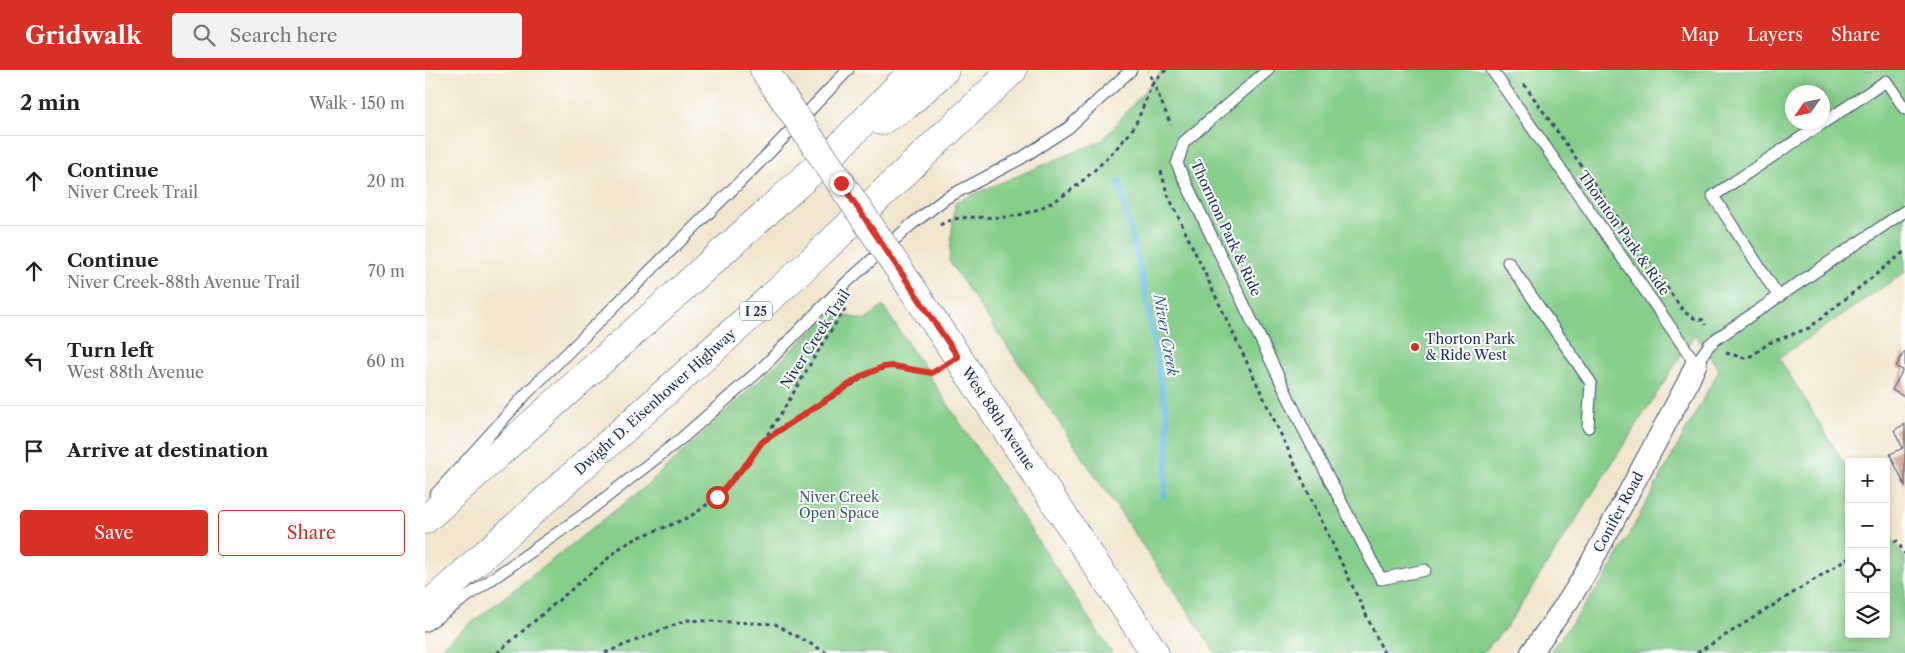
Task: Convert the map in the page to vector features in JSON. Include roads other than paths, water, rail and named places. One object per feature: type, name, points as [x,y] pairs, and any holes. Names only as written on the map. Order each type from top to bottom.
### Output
[{"type":"main road","points":[[425,520],[837,149],[914,70]]},
{"type":"main road","points":[[837,149],[907,104],[945,70]]},
{"type":"main road","name":"Dwight D. Eisenhower Highway","points":[[425,608],[806,266],[1013,70]]},
{"type":"main road","name":"West 88th Avenue","points":[[769,78],[1155,653]]},
{"type":"main road","points":[[425,583],[494,547]]},
{"type":"street","name":"Conifer Road","points":[[1531,653],[1585,574],[1696,364]]},
{"type":"lane","points":[[425,506],[526,394],[787,134],[848,70]]},
{"type":"lane","points":[[425,626],[586,513],[683,438],[761,368],[858,272],[912,224],[946,198],[1020,159],[1068,128],[1131,70]]},
{"type":"lane","name":"Thornton Park & Ride","points":[[1268,70],[1184,142],[1177,164],[1302,426],[1381,579],[1425,570]]},
{"type":"lane","name":"Thornton Park & Ride","points":[[1492,70],[1696,364]]},
{"type":"lane","points":[[1779,297],[1713,196],[1886,80],[1905,108]]},
{"type":"lane","points":[[1696,364],[1709,345],[1716,339],[1905,211]]},
{"type":"lane","points":[[1508,262],[1591,383],[1588,427]]},
{"type":"waterway","name":"Niver Creek","points":[[1119,182],[1144,285],[1167,416],[1168,444],[1164,496]]},
{"type":"place","name":"Thorton Park & Ride West","points":[[1415,347]]},
{"type":"park label","name":"Niver Creek Open Space","points":[[839,506]]}]
